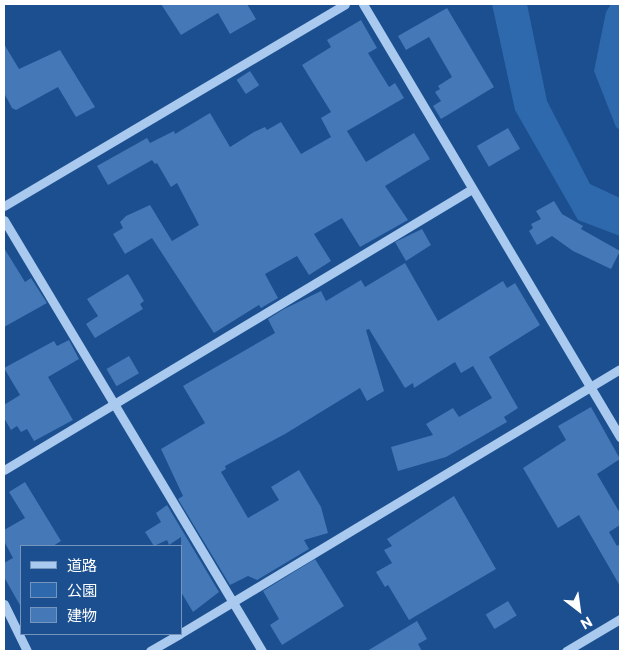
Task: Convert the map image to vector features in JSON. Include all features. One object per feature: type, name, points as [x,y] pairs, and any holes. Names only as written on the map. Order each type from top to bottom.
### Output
[{"type":"street","points":[[4,206],[345,4]]},
{"type":"street","points":[[363,4],[620,436]]},
{"type":"street","points":[[4,470],[472,189]]},
{"type":"street","points":[[4,220],[262,651]]},
{"type":"street","points":[[182,632],[620,368]]},
{"type":"street","points":[[4,604],[27,651]]},
{"type":"street","points":[[566,651],[620,619]]},
{"type":"street","points":[[150,651],[177,635]]},
{"type":"green space","points":[[492,4],[527,4],[547,101],[590,184],[620,198],[620,236],[578,220],[515,110]]},
{"type":"green space","points":[[611,4],[620,4],[620,130],[616,127],[594,71],[606,12]]},
{"type":"building","points":[[161,4],[247,4],[256,19],[230,34],[218,13],[181,35]]},
{"type":"building","points":[[447,8],[494,87],[441,119],[433,106],[441,101],[435,92],[440,89],[438,86],[452,77],[429,37],[406,50],[398,36]]},
{"type":"building","points":[[361,20],[377,48],[368,53],[389,87],[395,83],[404,98],[347,131],[366,162],[414,133],[430,159],[385,186],[408,220],[360,247],[342,218],[314,234],[331,261],[309,275],[297,256],[265,274],[278,298],[261,308],[259,305],[214,333],[152,238],[125,254],[113,234],[123,228],[120,222],[126,216],[150,205],[172,241],[199,225],[177,183],[171,187],[157,163],[155,164],[152,160],[108,185],[97,166],[147,138],[150,143],[174,131],[175,134],[210,113],[230,147],[254,132],[265,127],[267,130],[281,122],[301,154],[331,137],[321,118],[331,112],[302,65],[331,47],[327,40]]},
{"type":"building","points":[[4,44],[19,69],[60,50],[95,107],[76,117],[58,87],[16,110],[12,108],[4,93]]},
{"type":"building","points":[[250,71],[259,85],[246,94],[237,80]]},
{"type":"building","points":[[508,128],[520,149],[489,167],[477,146]]},
{"type":"building","points":[[554,201],[562,214],[583,226],[581,229],[620,251],[611,269],[573,251],[552,236],[537,245],[529,231],[533,228],[531,224],[541,219],[536,211]]},
{"type":"building","points":[[422,229],[431,245],[406,261],[395,242]]},
{"type":"building","points":[[4,248],[25,282],[31,278],[47,303],[4,327]]},
{"type":"building","points":[[405,263],[438,321],[503,281],[507,288],[515,283],[540,325],[489,357],[518,408],[504,417],[507,422],[446,457],[398,471],[391,447],[433,435],[426,424],[453,408],[459,417],[492,398],[473,366],[461,373],[455,362],[414,388],[413,383],[405,388],[369,329],[366,330],[384,391],[367,401],[360,388],[285,434],[225,466],[226,469],[221,472],[248,518],[279,500],[271,487],[299,470],[321,507],[328,533],[304,540],[309,549],[257,580],[248,576],[230,585],[178,499],[183,496],[161,449],[205,423],[183,386],[275,333],[268,319],[284,309],[321,291],[326,301],[361,280],[365,287]]},
{"type":"building","points":[[128,274],[144,301],[140,304],[143,309],[95,338],[86,324],[98,316],[87,299]]},
{"type":"building","points":[[69,340],[79,359],[48,377],[73,420],[34,441],[27,429],[21,432],[17,426],[11,430],[4,418],[4,405],[20,395],[4,368],[54,341],[57,346]]},
{"type":"building","points":[[129,356],[139,373],[116,386],[106,369]]},
{"type":"building","points":[[591,407],[620,459],[597,474],[620,513],[620,525],[609,532],[617,546],[620,544],[620,586],[579,515],[558,528],[523,468],[566,440],[558,426]]},
{"type":"building","points":[[25,482],[61,541],[55,545],[20,545],[20,605],[4,577],[4,563],[13,558],[4,541],[4,530],[25,518],[9,492]]},
{"type":"building","points":[[454,496],[496,569],[409,620],[388,585],[385,587],[376,572],[392,563],[384,550],[392,546],[387,539]]},
{"type":"building","points":[[167,505],[219,592],[193,612],[182,594],[181,537],[169,545],[167,540],[153,545],[145,532],[161,522],[156,513]]},
{"type":"building","points":[[315,559],[344,606],[282,645],[270,625],[279,619],[263,591]]},
{"type":"building","points":[[508,601],[517,616],[494,629],[486,614]]},
{"type":"building","points":[[417,621],[427,639],[418,644],[422,651],[367,651]]}]
